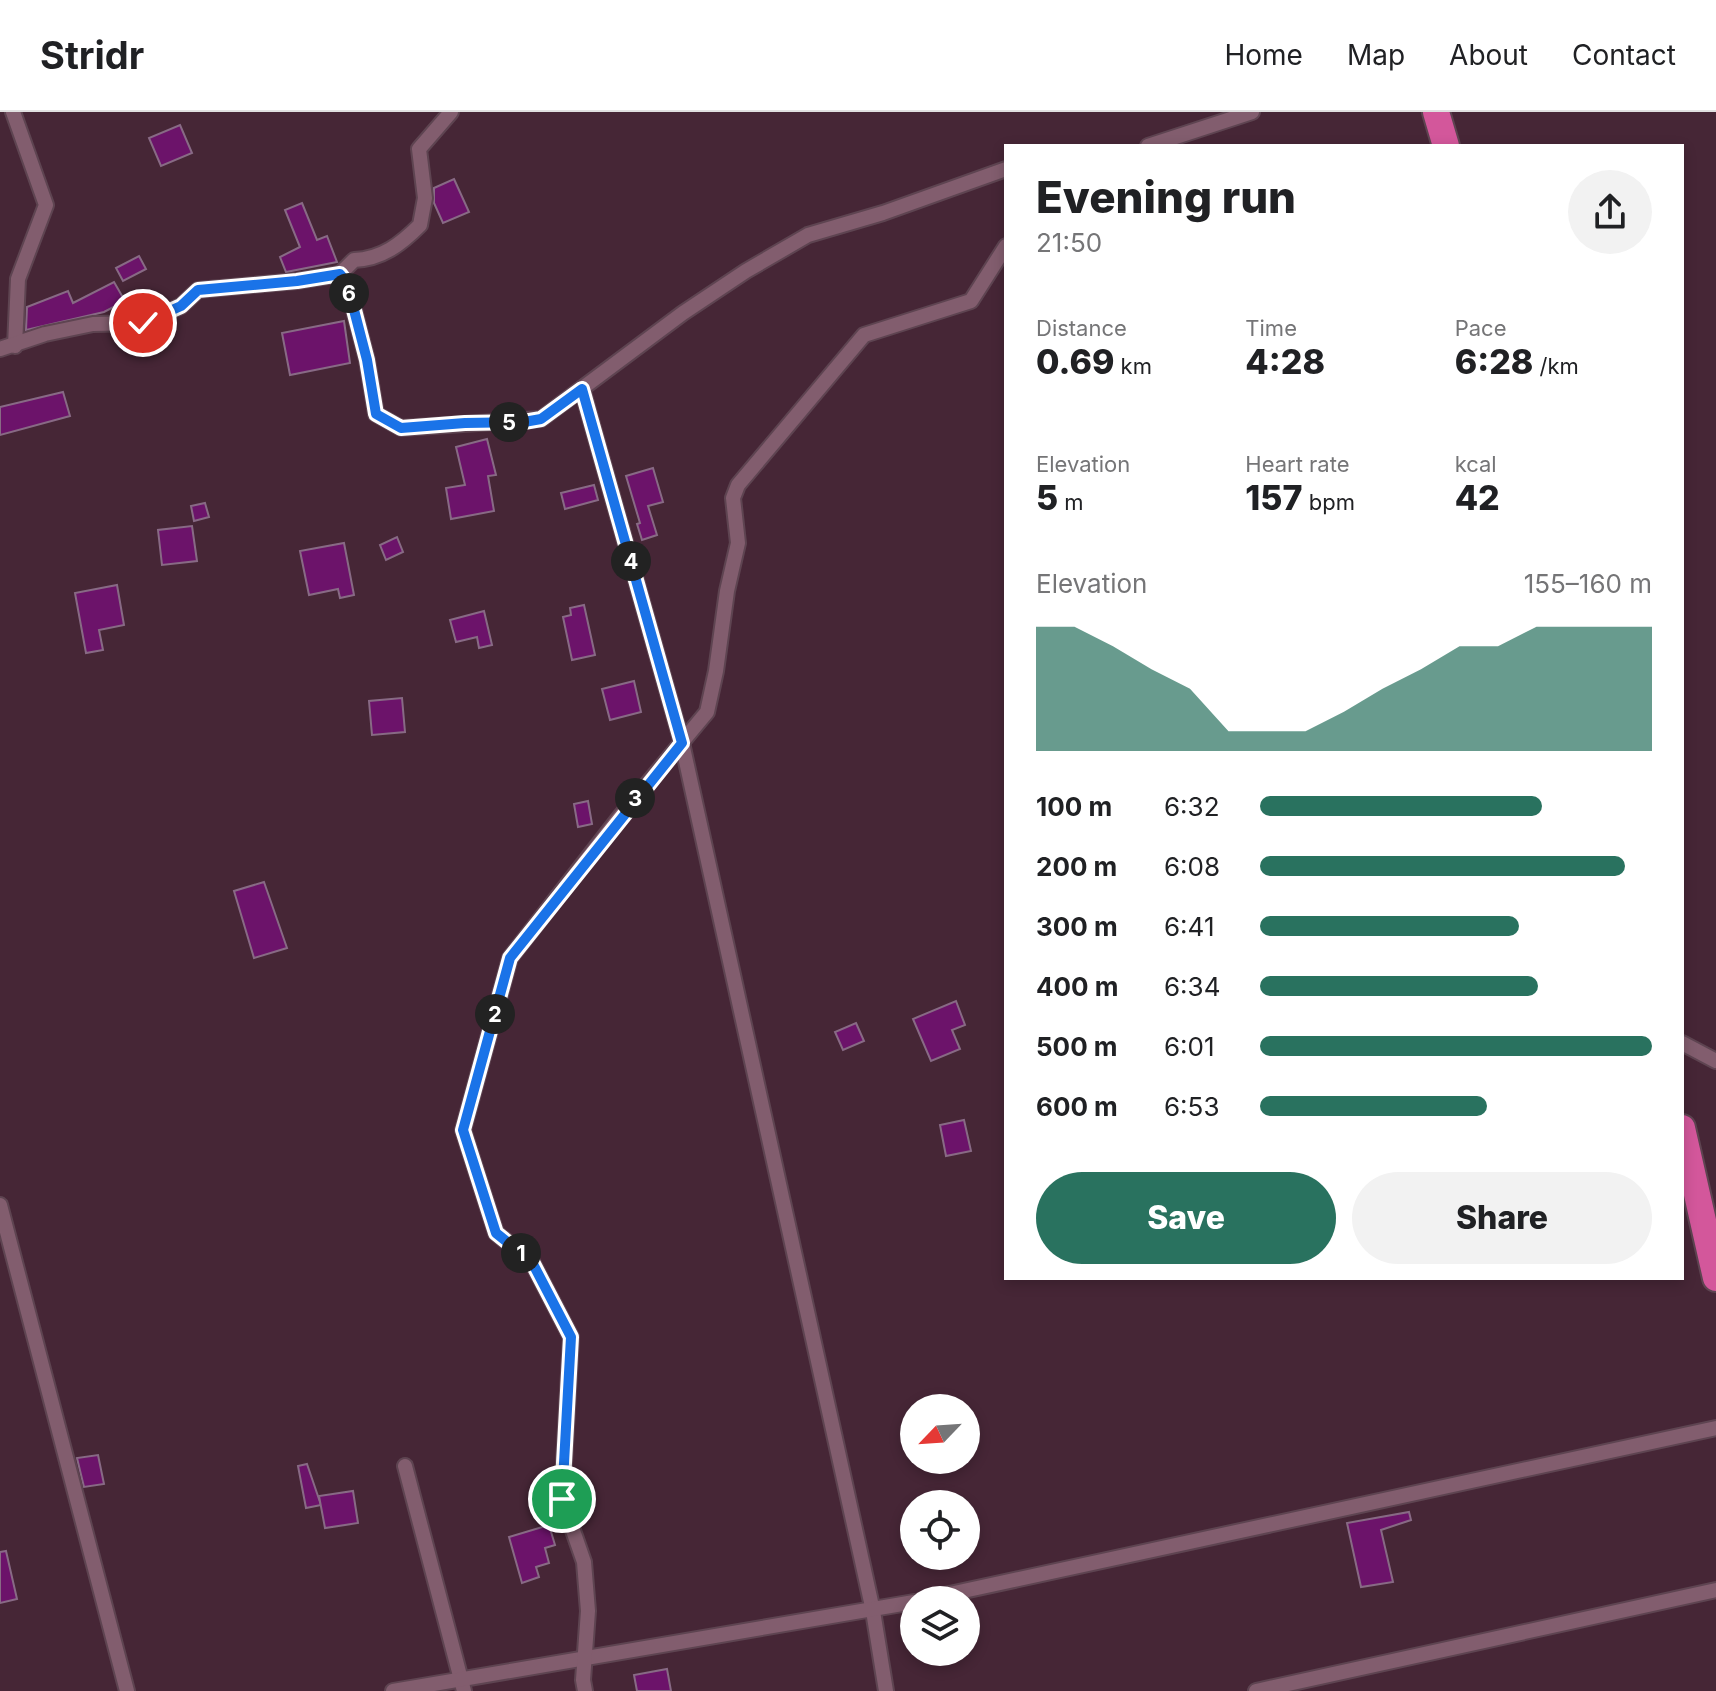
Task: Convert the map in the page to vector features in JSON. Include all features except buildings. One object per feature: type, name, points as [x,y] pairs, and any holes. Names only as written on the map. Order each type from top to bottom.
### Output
[{"type":"highway","points":[[1436,112],[1445,144]]},
{"type":"highway","points":[[1684,1137],[1716,1278]]},
{"type":"street","points":[[13,112],[46,205],[18,279],[7,347],[45,334],[93,324],[143,323],[181,306],[198,290],[340,274],[354,260],[371,260],[393,249],[420,225],[425,198],[419,149],[451,112]]},
{"type":"street","points":[[1154,144],[1252,112]]},
{"type":"street","points":[[340,274],[347,283],[367,360],[376,414],[401,428],[541,419],[683,313],[808,235],[883,213],[1004,170]]},
{"type":"street","points":[[585,1691],[583,1680],[588,1611],[584,1562],[562,1499],[571,1337],[532,1262],[496,1233],[463,1130],[510,958],[707,712],[738,543],[733,498],[738,485],[864,335],[971,301],[1004,249]]},
{"type":"street","points":[[582,389],[682,743],[873,1611],[886,1691]]},
{"type":"street","points":[[1684,1044],[1716,1061]]},
{"type":"street","points":[[0,1205],[127,1691]]},
{"type":"street","points":[[980,1587],[1716,1428]]},
{"type":"street","points":[[405,1466],[463,1685]]},
{"type":"street","points":[[1256,1691],[1716,1590]]},
{"type":"street","points":[[393,1691],[463,1685],[585,1659],[900,1605]]},
{"type":"route","points":[[143,323],[181,306],[198,290],[340,274],[347,283],[367,360],[376,414],[401,428],[541,419],[582,389],[682,743],[510,958],[463,1130],[496,1233],[532,1262],[571,1337],[562,1499]]}]
